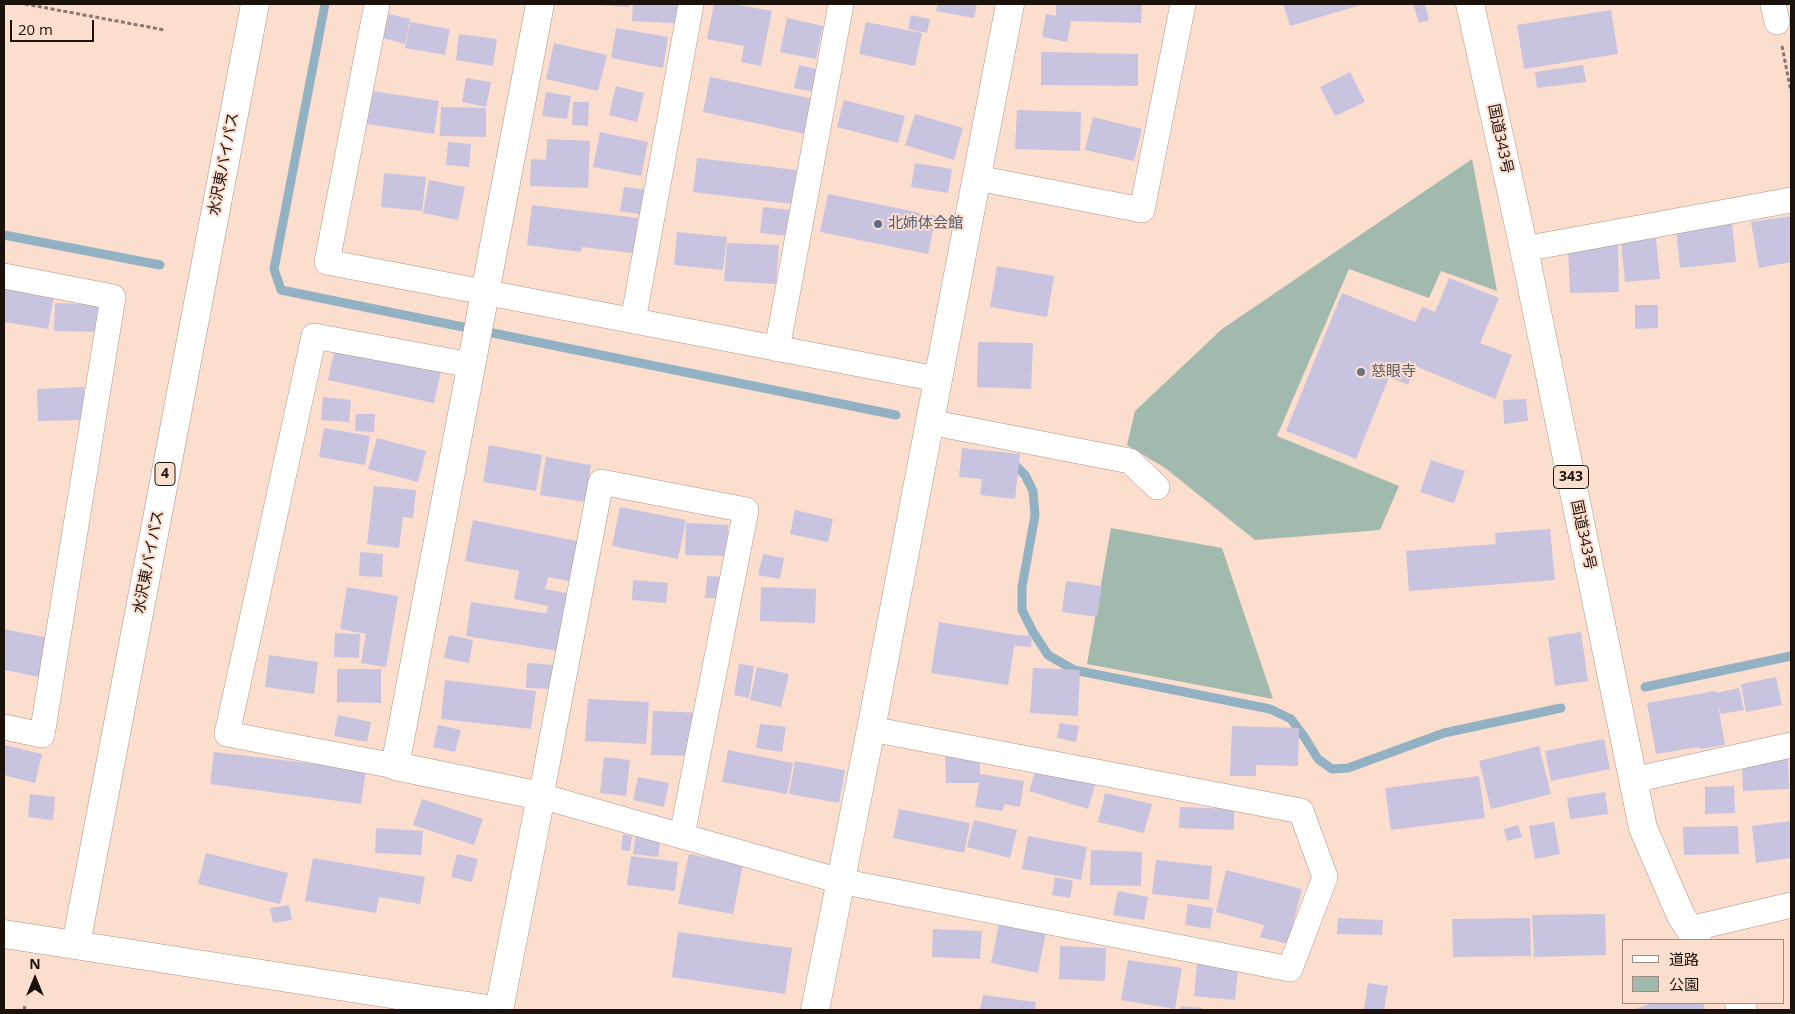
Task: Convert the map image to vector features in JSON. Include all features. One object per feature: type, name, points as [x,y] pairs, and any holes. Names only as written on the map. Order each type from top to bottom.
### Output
[{"type":"main road","name":"水沢東バイパス","points":[[76,944],[255,4]]},
{"type":"main road","points":[[499,1010],[541,796],[395,766],[540,4]]},
{"type":"main road","points":[[815,1010],[871,729],[1010,4]]},
{"type":"main road","name":"国道343号","points":[[1470,4],[1524,249],[1643,828],[1681,916],[1693,935]]},
{"type":"main road","points":[[4,934],[494,1010]]},
{"type":"street","points":[[377,4],[327,262],[937,379]]},
{"type":"street","points":[[633,321],[691,4]]},
{"type":"street","points":[[777,349],[841,4]]},
{"type":"street","points":[[977,178],[1142,210],[1182,4]]},
{"type":"street","points":[[1524,249],[1791,200]]},
{"type":"street","points":[[4,276],[113,297],[42,735],[4,727]]},
{"type":"street","points":[[395,766],[227,734],[314,336],[471,365]]},
{"type":"street","points":[[929,422],[1130,461],[1157,487]]},
{"type":"street","points":[[682,835],[746,510],[601,482],[541,796],[840,881],[1290,969],[1325,877],[1301,811],[871,729]]},
{"type":"street","points":[[1633,780],[1791,745]]},
{"type":"street","points":[[1693,935],[1791,904]]},
{"type":"path","points":[[25,4],[165,30]]},
{"type":"path","points":[[1775,13],[1791,92]]},
{"type":"path","points":[[24,1010],[25,1005]]},
{"type":"green space","points":[[1472,159],[1497,291],[1441,271],[1429,298],[1349,269],[1277,436],[1399,486],[1380,530],[1255,540],[1165,468],[1127,445],[1135,411],[1222,329]]},
{"type":"green space","points":[[1111,528],[1222,548],[1273,699],[1087,664]]},
{"type":"building","points":[[629,4],[629,7],[596,5]]},
{"type":"building","points":[[633,4],[692,4],[691,24],[632,21]]},
{"type":"building","points":[[714,4],[733,4],[772,11],[761,66],[741,62],[744,46],[707,39]]},
{"type":"building","points":[[938,4],[977,4],[974,18],[936,11]]},
{"type":"building","points":[[1056,4],[1142,4],[1141,23],[1071,21],[1067,42],[1042,37],[1046,14],[1056,16]]},
{"type":"building","points":[[1283,4],[1364,4],[1290,26]]},
{"type":"building","points":[[1413,4],[1425,4],[1429,20],[1419,23]]},
{"type":"building","points":[[1611,10],[1618,54],[1524,69],[1517,25]]},
{"type":"building","points":[[389,14],[410,19],[405,44],[383,38]]},
{"type":"building","points":[[911,15],[930,19],[927,33],[908,29]]},
{"type":"building","points":[[787,18],[823,26],[816,59],[780,52]]},
{"type":"building","points":[[410,22],[450,29],[445,55],[405,48]]},
{"type":"building","points":[[866,22],[922,33],[915,66],[859,54]]},
{"type":"building","points":[[616,28],[668,37],[663,68],[611,58]]},
{"type":"building","points":[[459,34],[497,39],[493,66],[456,60]]},
{"type":"building","points":[[554,43],[607,55],[598,91],[546,79]]},
{"type":"building","points":[[1041,52],[1138,54],[1138,86],[1041,85]]},
{"type":"building","points":[[799,65],[824,71],[819,93],[794,88]]},
{"type":"building","points":[[1583,65],[1586,82],[1537,88],[1535,72]]},
{"type":"building","points":[[1350,72],[1365,102],[1335,116],[1320,87]]},
{"type":"building","points":[[710,77],[814,99],[806,134],[703,112]]},
{"type":"building","points":[[466,78],[491,82],[486,107],[462,102]]},
{"type":"building","points":[[616,86],[644,93],[637,122],[609,115]]},
{"type":"building","points":[[372,91],[439,101],[434,134],[367,124]]},
{"type":"building","points":[[546,92],[571,96],[567,119],[542,116]]},
{"type":"building","points":[[844,100],[905,116],[898,143],[837,127]]},
{"type":"building","points":[[573,102],[589,102],[588,126],[572,125]]},
{"type":"building","points":[[441,107],[486,108],[486,137],[440,136]]},
{"type":"building","points":[[1017,110],[1081,112],[1080,151],[1015,149]]},
{"type":"building","points":[[915,114],[963,128],[954,160],[905,145]]},
{"type":"building","points":[[1093,117],[1142,129],[1134,161],[1085,150]]},
{"type":"building","points":[[600,132],[648,142],[641,176],[593,167]]},
{"type":"building","points":[[547,139],[590,141],[588,188],[530,186],[531,159],[546,160]]},
{"type":"building","points":[[448,142],[471,144],[469,167],[446,165]]},
{"type":"building","points":[[697,158],[797,170],[793,204],[693,192]]},
{"type":"building","points":[[915,163],[952,169],[948,193],[911,187]]},
{"type":"building","points":[[384,173],[426,177],[422,211],[381,207]]},
{"type":"building","points":[[429,180],[465,187],[458,220],[423,213]]},
{"type":"building","points":[[624,187],[649,190],[645,215],[620,211]]},
{"type":"building","name":"北姉体会館","points":[[828,194],[936,216],[928,254],[820,232]]},
{"type":"building","points":[[532,205],[638,218],[633,253],[582,247],[581,252],[527,245]]},
{"type":"building","points":[[763,207],[790,210],[787,236],[760,233]]},
{"type":"building","points":[[1791,216],[1791,262],[1759,268],[1751,222]]},
{"type":"building","points":[[1732,222],[1736,262],[1680,268],[1676,228]]},
{"type":"building","points":[[677,232],[727,237],[723,270],[674,265]]},
{"type":"building","points":[[1656,238],[1660,279],[1625,282],[1621,242]]},
{"type":"building","points":[[727,243],[779,245],[776,284],[724,281]]},
{"type":"building","points":[[1618,244],[1619,292],[1570,293],[1568,245]]},
{"type":"building","points":[[997,266],[1054,276],[1047,317],[990,307]]},
{"type":"building","name":"慈眼寺","points":[[1449,278],[1499,298],[1480,343],[1512,355],[1495,399],[1415,366],[1408,385],[1389,377],[1356,459],[1286,431],[1342,293],[1415,322],[1422,307],[1435,312]]},
{"type":"building","points":[[4,288],[54,296],[48,329],[4,322]]},
{"type":"building","points":[[55,303],[107,305],[106,332],[54,331]]},
{"type":"building","points":[[1635,305],[1658,305],[1658,328],[1635,329]]},
{"type":"building","points":[[978,342],[1033,343],[1031,389],[977,387]]},
{"type":"building","points":[[335,348],[441,371],[434,403],[328,380]]},
{"type":"building","points":[[84,387],[85,420],[38,421],[37,389]]},
{"type":"building","points":[[323,397],[351,400],[349,422],[321,420]]},
{"type":"building","points":[[1526,399],[1528,421],[1504,424],[1503,400]]},
{"type":"building","points":[[356,414],[375,414],[374,432],[355,431]]},
{"type":"building","points":[[324,428],[370,436],[365,465],[319,457]]},
{"type":"building","points":[[377,438],[426,451],[418,482],[368,469]]},
{"type":"building","points":[[489,445],[542,455],[536,491],[483,482]]},
{"type":"building","points":[[962,448],[1020,454],[1015,499],[980,495],[982,479],[959,477]]},
{"type":"building","points":[[546,457],[591,465],[585,502],[540,495]]},
{"type":"building","points":[[1431,460],[1465,471],[1454,503],[1420,492]]},
{"type":"building","points":[[374,486],[416,490],[413,518],[403,517],[399,548],[367,544]]},
{"type":"building","points":[[620,507],[686,520],[678,559],[612,546]]},
{"type":"building","points":[[795,510],[833,519],[828,542],[790,534]]},
{"type":"building","points":[[473,520],[581,542],[573,582],[548,577],[545,589],[576,595],[564,652],[466,636],[471,602],[556,615],[546,613],[548,606],[514,599],[519,571],[465,561]]},
{"type":"building","points":[[686,523],[728,525],[727,556],[685,555]]},
{"type":"building","points":[[1550,529],[1555,580],[1409,591],[1406,551],[1496,544],[1495,533]]},
{"type":"building","points":[[360,552],[383,554],[382,577],[359,576]]},
{"type":"building","points":[[763,554],[784,558],[780,579],[758,575]]},
{"type":"building","points":[[707,576],[728,577],[727,598],[705,598]]},
{"type":"building","points":[[633,580],[668,583],[666,603],[632,600]]},
{"type":"building","points":[[1066,581],[1102,586],[1097,617],[1062,612]]},
{"type":"building","points":[[347,587],[398,596],[386,667],[361,663],[366,634],[340,629]]},
{"type":"building","points":[[761,587],[816,589],[815,623],[760,621]]},
{"type":"building","points":[[939,622],[1032,636],[1031,647],[1015,646],[1015,641],[1008,685],[931,673]]},
{"type":"building","points":[[4,629],[48,638],[40,677],[4,670]]},
{"type":"building","points":[[1581,632],[1588,681],[1555,686],[1548,637]]},
{"type":"building","points":[[335,633],[360,634],[359,658],[334,657]]},
{"type":"building","points":[[449,635],[473,640],[469,663],[444,658]]},
{"type":"building","points":[[269,655],[318,662],[314,694],[265,687]]},
{"type":"building","points":[[527,663],[554,665],[553,689],[526,688]]},
{"type":"building","points":[[739,664],[754,666],[749,698],[734,695]]},
{"type":"building","points":[[757,667],[789,674],[781,707],[750,700]]},
{"type":"building","points":[[1033,668],[1080,670],[1078,716],[1030,713]]},
{"type":"building","points":[[337,669],[381,669],[381,703],[337,702]]},
{"type":"building","points":[[1776,677],[1782,705],[1746,712],[1741,684]]},
{"type":"building","points":[[445,680],[536,691],[531,729],[441,719]]},
{"type":"building","points":[[1739,688],[1744,710],[1721,714],[1718,705],[1725,745],[1656,754],[1647,703]]},
{"type":"building","points":[[588,699],[649,702],[646,744],[585,741]]},
{"type":"building","points":[[653,711],[704,713],[702,756],[651,755]]},
{"type":"building","points":[[338,715],[371,722],[367,742],[334,736]]},
{"type":"building","points":[[1060,723],[1079,726],[1076,742],[1057,738]]},
{"type":"building","points":[[760,724],[786,727],[782,752],[756,748]]},
{"type":"building","points":[[438,725],[461,730],[455,752],[433,747]]},
{"type":"building","points":[[1232,726],[1299,728],[1298,766],[1256,765],[1256,776],[1230,776]]},
{"type":"building","points":[[1604,739],[1610,769],[1551,781],[1545,751]]},
{"type":"building","points":[[4,745],[42,754],[35,783],[4,775]]},
{"type":"building","points":[[1539,746],[1551,794],[1491,809],[1479,761]]},
{"type":"building","points":[[728,750],[793,763],[787,794],[722,782]]},
{"type":"building","points":[[979,750],[980,774],[1024,781],[1020,807],[1004,804],[1003,811],[975,807],[979,783],[946,783],[945,751]]},
{"type":"building","points":[[214,752],[366,770],[361,804],[210,784]]},
{"type":"building","points":[[604,757],[630,760],[626,796],[600,793]]},
{"type":"building","points":[[1788,759],[1789,789],[1743,791],[1742,761]]},
{"type":"building","points":[[795,761],[845,770],[839,803],[789,794]]},
{"type":"building","points":[[1038,763],[1096,782],[1088,809],[1029,791]]},
{"type":"building","points":[[1479,776],[1485,818],[1391,830],[1385,788]]},
{"type":"building","points":[[638,777],[669,783],[664,807],[633,800]]},
{"type":"building","points":[[1734,786],[1735,813],[1705,814],[1705,787]]},
{"type":"building","points":[[1605,792],[1608,814],[1570,819],[1567,798]]},
{"type":"building","points":[[1105,793],[1152,804],[1144,833],[1098,822]]},
{"type":"building","points":[[30,794],[55,797],[53,820],[28,817]]},
{"type":"building","points":[[422,799],[483,819],[474,845],[413,825]]},
{"type":"building","points":[[1180,807],[1234,809],[1234,830],[1179,828]]},
{"type":"building","points":[[899,809],[970,823],[964,853],[893,838]]},
{"type":"building","points":[[974,820],[1017,830],[1010,858],[967,847]]},
{"type":"building","points":[[1791,821],[1791,858],[1756,863],[1752,826]]},
{"type":"building","points":[[1554,822],[1560,854],[1535,859],[1529,826]]},
{"type":"building","points":[[1518,825],[1522,837],[1507,841],[1504,829]]},
{"type":"building","points":[[1738,826],[1739,854],[1684,855],[1683,827]]},
{"type":"building","points":[[376,828],[423,831],[421,855],[375,853]]},
{"type":"building","points":[[636,833],[661,835],[658,857],[633,854]]},
{"type":"building","points":[[623,834],[632,836],[630,851],[621,850]]},
{"type":"building","points":[[1028,836],[1087,847],[1081,880],[1022,869]]},
{"type":"building","points":[[1091,850],[1142,852],[1141,886],[1090,885]]},
{"type":"building","points":[[206,853],[288,873],[280,904],[198,884]]},
{"type":"building","points":[[457,854],[478,859],[472,882],[451,877]]},
{"type":"building","points":[[689,854],[743,865],[733,914],[678,904]]},
{"type":"building","points":[[631,856],[678,862],[675,891],[627,885]]},
{"type":"building","points":[[313,858],[425,877],[420,904],[379,897],[376,913],[305,901]]},
{"type":"building","points":[[1156,860],[1212,866],[1209,900],[1152,894]]},
{"type":"building","points":[[1226,870],[1302,889],[1288,944],[1260,937],[1264,925],[1216,912]]},
{"type":"building","points":[[1055,877],[1073,881],[1070,898],[1052,895]]},
{"type":"building","points":[[1118,891],[1148,897],[1144,920],[1113,915]]},
{"type":"building","points":[[1188,904],[1213,908],[1210,929],[1185,925]]},
{"type":"building","points":[[289,905],[292,920],[273,923],[270,908]]},
{"type":"building","points":[[1605,914],[1606,955],[1534,957],[1532,915]]},
{"type":"building","points":[[1338,918],[1383,920],[1382,935],[1337,934]]},
{"type":"building","points":[[1530,918],[1531,956],[1453,957],[1452,919]]},
{"type":"building","points":[[999,924],[1046,932],[1038,973],[991,963]]},
{"type":"building","points":[[933,929],[982,931],[980,959],[932,957]]},
{"type":"building","points":[[678,932],[792,948],[785,994],[672,977]]},
{"type":"building","points":[[1060,946],[1106,948],[1105,981],[1059,979]]},
{"type":"building","points":[[1128,960],[1182,968],[1175,1009],[1121,1000]]},
{"type":"building","points":[[1197,964],[1238,968],[1235,1000],[1194,996]]},
{"type":"building","points":[[1368,983],[1388,986],[1384,1010],[1364,1010]]},
{"type":"building","points":[[983,995],[1036,1002],[1035,1010],[980,1010]]},
{"type":"building","points":[[1650,1004],[1703,1004],[1705,1010],[1632,1010]]},
{"type":"building","points":[[1181,1006],[1202,1008],[1202,1010],[1180,1010]]},
{"type":"waterway","points":[[325,4],[274,269],[281,290],[896,415]]},
{"type":"waterway","points":[[4,235],[160,265]]},
{"type":"waterway","points":[[1011,461],[1025,475],[1033,491],[1035,515],[1022,587],[1022,610],[1048,655],[1074,670],[1270,709],[1291,719],[1318,759],[1332,769],[1348,768],[1444,733],[1561,708]]},
{"type":"waterway","points":[[1645,687],[1791,656]]},
{"type":"place","name":"北姉体会館","points":[[878,224]]},
{"type":"place","name":"慈眼寺","points":[[1361,372]]}]
